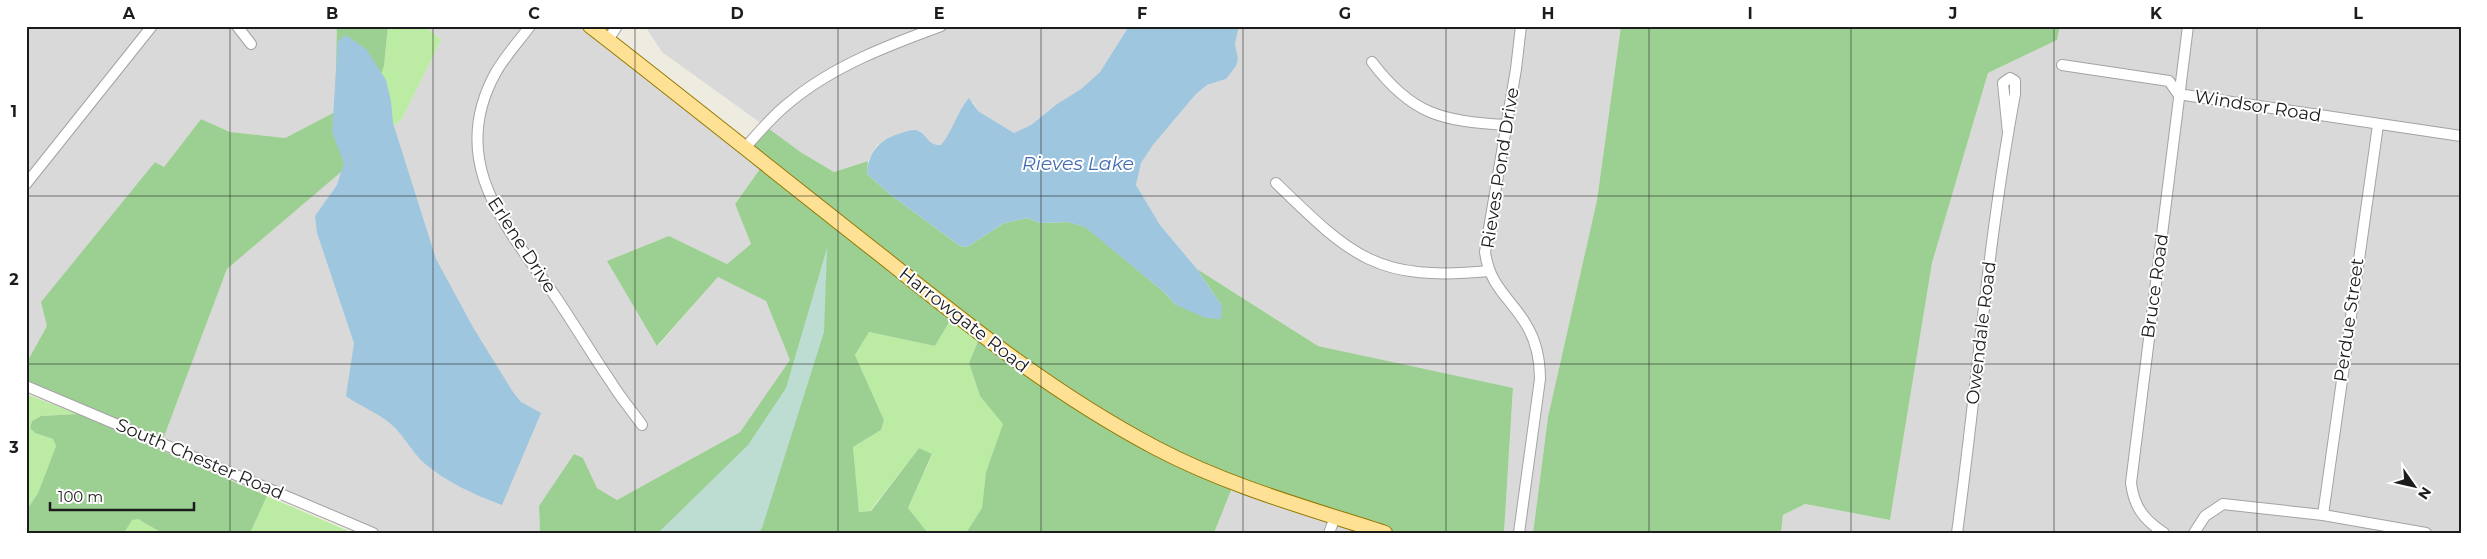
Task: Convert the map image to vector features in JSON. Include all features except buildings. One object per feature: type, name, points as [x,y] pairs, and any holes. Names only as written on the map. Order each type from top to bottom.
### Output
[{"type":"main road","name":"Harrowgate Road","points":[[590,26],[1010,357],[1101,417],[1158,449],[1206,471],[1385,533]]},
{"type":"street","points":[[26,184],[152,26]]},
{"type":"street","points":[[237,26],[251,44]]},
{"type":"street","name":"Erlene Drive","points":[[530,26],[497,71],[482,104],[477,137],[479,166],[484,184],[501,220],[565,310],[612,384],[642,425]]},
{"type":"street","points":[[608,40],[617,26]]},
{"type":"street","points":[[745,148],[774,116],[809,88],[866,56],[940,26]]},
{"type":"street","name":"Rieves Pond Drive","points":[[1519,533],[1540,379],[1540,364],[1533,337],[1526,324],[1498,290],[1489,271],[1486,240],[1516,68],[1521,26]]},
{"type":"street","name":"Bruce Road","points":[[2164,533],[2150,524],[2136,506],[2131,483],[2171,173],[2178,94],[2188,26]]},
{"type":"street","points":[[1372,62],[1400,95],[1426,111],[1447,118],[1506,125]]},
{"type":"street","name":"Windsor Road","points":[[2062,65],[2169,81],[2178,94],[2461,136]]},
{"type":"street","name":"Perdue Street","points":[[2323,515],[2378,125]]},
{"type":"street","name":"Owendale Road","points":[[1957,533],[1981,347],[1985,292],[2008,133]]},
{"type":"street","points":[[1276,183],[1343,246],[1374,263],[1419,273],[1489,271]]},
{"type":"street","name":"South Chester Road","points":[[26,386],[372,533]]},
{"type":"street","points":[[2194,533],[2205,516],[2223,504],[2323,515],[2426,533]]},
{"type":"street","points":[[1329,533],[1335,516]]},
{"type":"shaded area","points":[[26,26],[337,26],[338,41],[335,112],[285,138],[230,132],[201,119],[164,167],[155,162],[48,326],[26,364]]},
{"type":"shaded area","points":[[425,26],[587,26],[763,165],[735,204],[751,244],[727,264],[669,236],[658,346],[718,277],[766,301],[791,360],[740,432],[617,500],[597,488],[583,458],[539,506],[540,533],[373,533],[162,442],[227,269],[402,119],[441,40]]},
{"type":"shaded area","points":[[645,26],[1129,26],[1100,72],[1081,89],[1057,104],[1031,125],[1014,133],[978,111],[973,102],[963,105],[950,135],[941,145],[935,146],[927,141],[921,132],[914,129],[894,135],[877,145],[868,161],[834,172],[802,153],[662,52]]},
{"type":"shaded area","points":[[1239,26],[1621,26],[1597,200],[1548,417],[1533,533],[1504,533],[1513,389],[1318,346],[1197,269],[1160,225],[1144,200],[1136,185],[1141,163],[1153,145],[1196,94],[1207,85],[1226,79],[1238,58],[1235,44]]},
{"type":"shaded area","points":[[2060,26],[2461,26],[2461,533],[1781,533],[1783,515],[1805,504],[1890,520],[1932,263],[1988,73],[2057,40]]},
{"type":"shaded area","points":[[827,248],[824,332],[762,528],[759,533],[658,533],[748,445],[786,388]]},
{"type":"shaded area","points":[[1234,483],[1378,533],[1214,533]]},
{"type":"green space","points":[[337,26],[388,26],[384,66],[348,166],[227,269],[162,442],[26,384],[26,364],[47,326],[41,302],[155,162],[164,167],[201,119],[230,132],[285,138],[335,112]]},
{"type":"green space","points":[[388,26],[425,26],[441,40],[402,119],[381,137],[374,92],[384,66]]},
{"type":"green space","points":[[1621,26],[2060,26],[2057,40],[1988,73],[1932,263],[1890,520],[1805,504],[1783,515],[1781,533],[1533,533],[1548,417],[1597,200]]},
{"type":"green space","points":[[765,126],[802,153],[834,172],[868,161],[867,174],[891,195],[960,246],[967,247],[1004,223],[1027,218],[1040,223],[1068,222],[1086,227],[1164,292],[1176,305],[1222,306],[1197,269],[1318,346],[1513,388],[1504,533],[1387,533],[1250,488],[1101,417],[745,148]]},
{"type":"green space","points":[[760,169],[951,319],[935,346],[869,332],[855,355],[884,420],[881,430],[853,447],[859,512],[871,511],[919,448],[932,454],[908,508],[928,533],[540,533],[539,506],[574,454],[583,458],[597,488],[617,500],[740,432],[790,360],[766,301],[718,277],[657,346],[607,261],[669,236],[727,264],[751,244],[735,204]]},
{"type":"green space","points":[[951,319],[978,341],[969,363],[980,396],[1004,424],[986,472],[982,509],[966,533],[928,533],[908,508],[932,455],[919,448],[870,511],[859,512],[853,447],[881,430],[884,420],[855,355],[869,332],[935,346]]},
{"type":"green space","points":[[978,341],[1117,434],[1232,488],[1214,533],[966,533],[982,508],[986,472],[1003,424],[980,396],[969,363]]},
{"type":"green space","points":[[26,394],[78,414],[41,416],[32,421],[30,428],[35,433],[53,439],[56,446],[38,493],[26,511]]},
{"type":"green space","points":[[78,414],[267,496],[251,531],[162,533],[138,519],[132,520],[124,533],[26,533],[26,511],[38,493],[56,446],[53,439],[35,433],[30,428],[32,421],[41,416]]},
{"type":"green space","points":[[267,496],[353,533],[226,533],[251,531]]},
{"type":"green space","points":[[132,519],[138,519],[162,533],[124,533]]},
{"type":"water","name":"Rieves Lake","points":[[1129,26],[1239,26],[1235,44],[1238,58],[1236,66],[1226,79],[1207,85],[1196,94],[1153,145],[1141,163],[1136,185],[1160,225],[1197,269],[1222,306],[1221,319],[1206,318],[1176,305],[1164,292],[1085,227],[1068,222],[1040,223],[1027,218],[1004,223],[967,247],[960,246],[891,195],[867,174],[870,159],[876,147],[894,136],[910,130],[916,130],[933,144],[941,145],[969,98],[978,111],[1014,133],[1031,125],[1057,104],[1081,89],[1100,72]]},
{"type":"water","points":[[346,35],[366,49],[386,80],[391,101],[393,123],[436,259],[474,329],[513,392],[521,402],[541,413],[502,505],[461,487],[433,470],[420,459],[392,425],[346,396],[354,343],[317,233],[315,216],[337,185],[344,163],[332,132],[338,41]]}]
